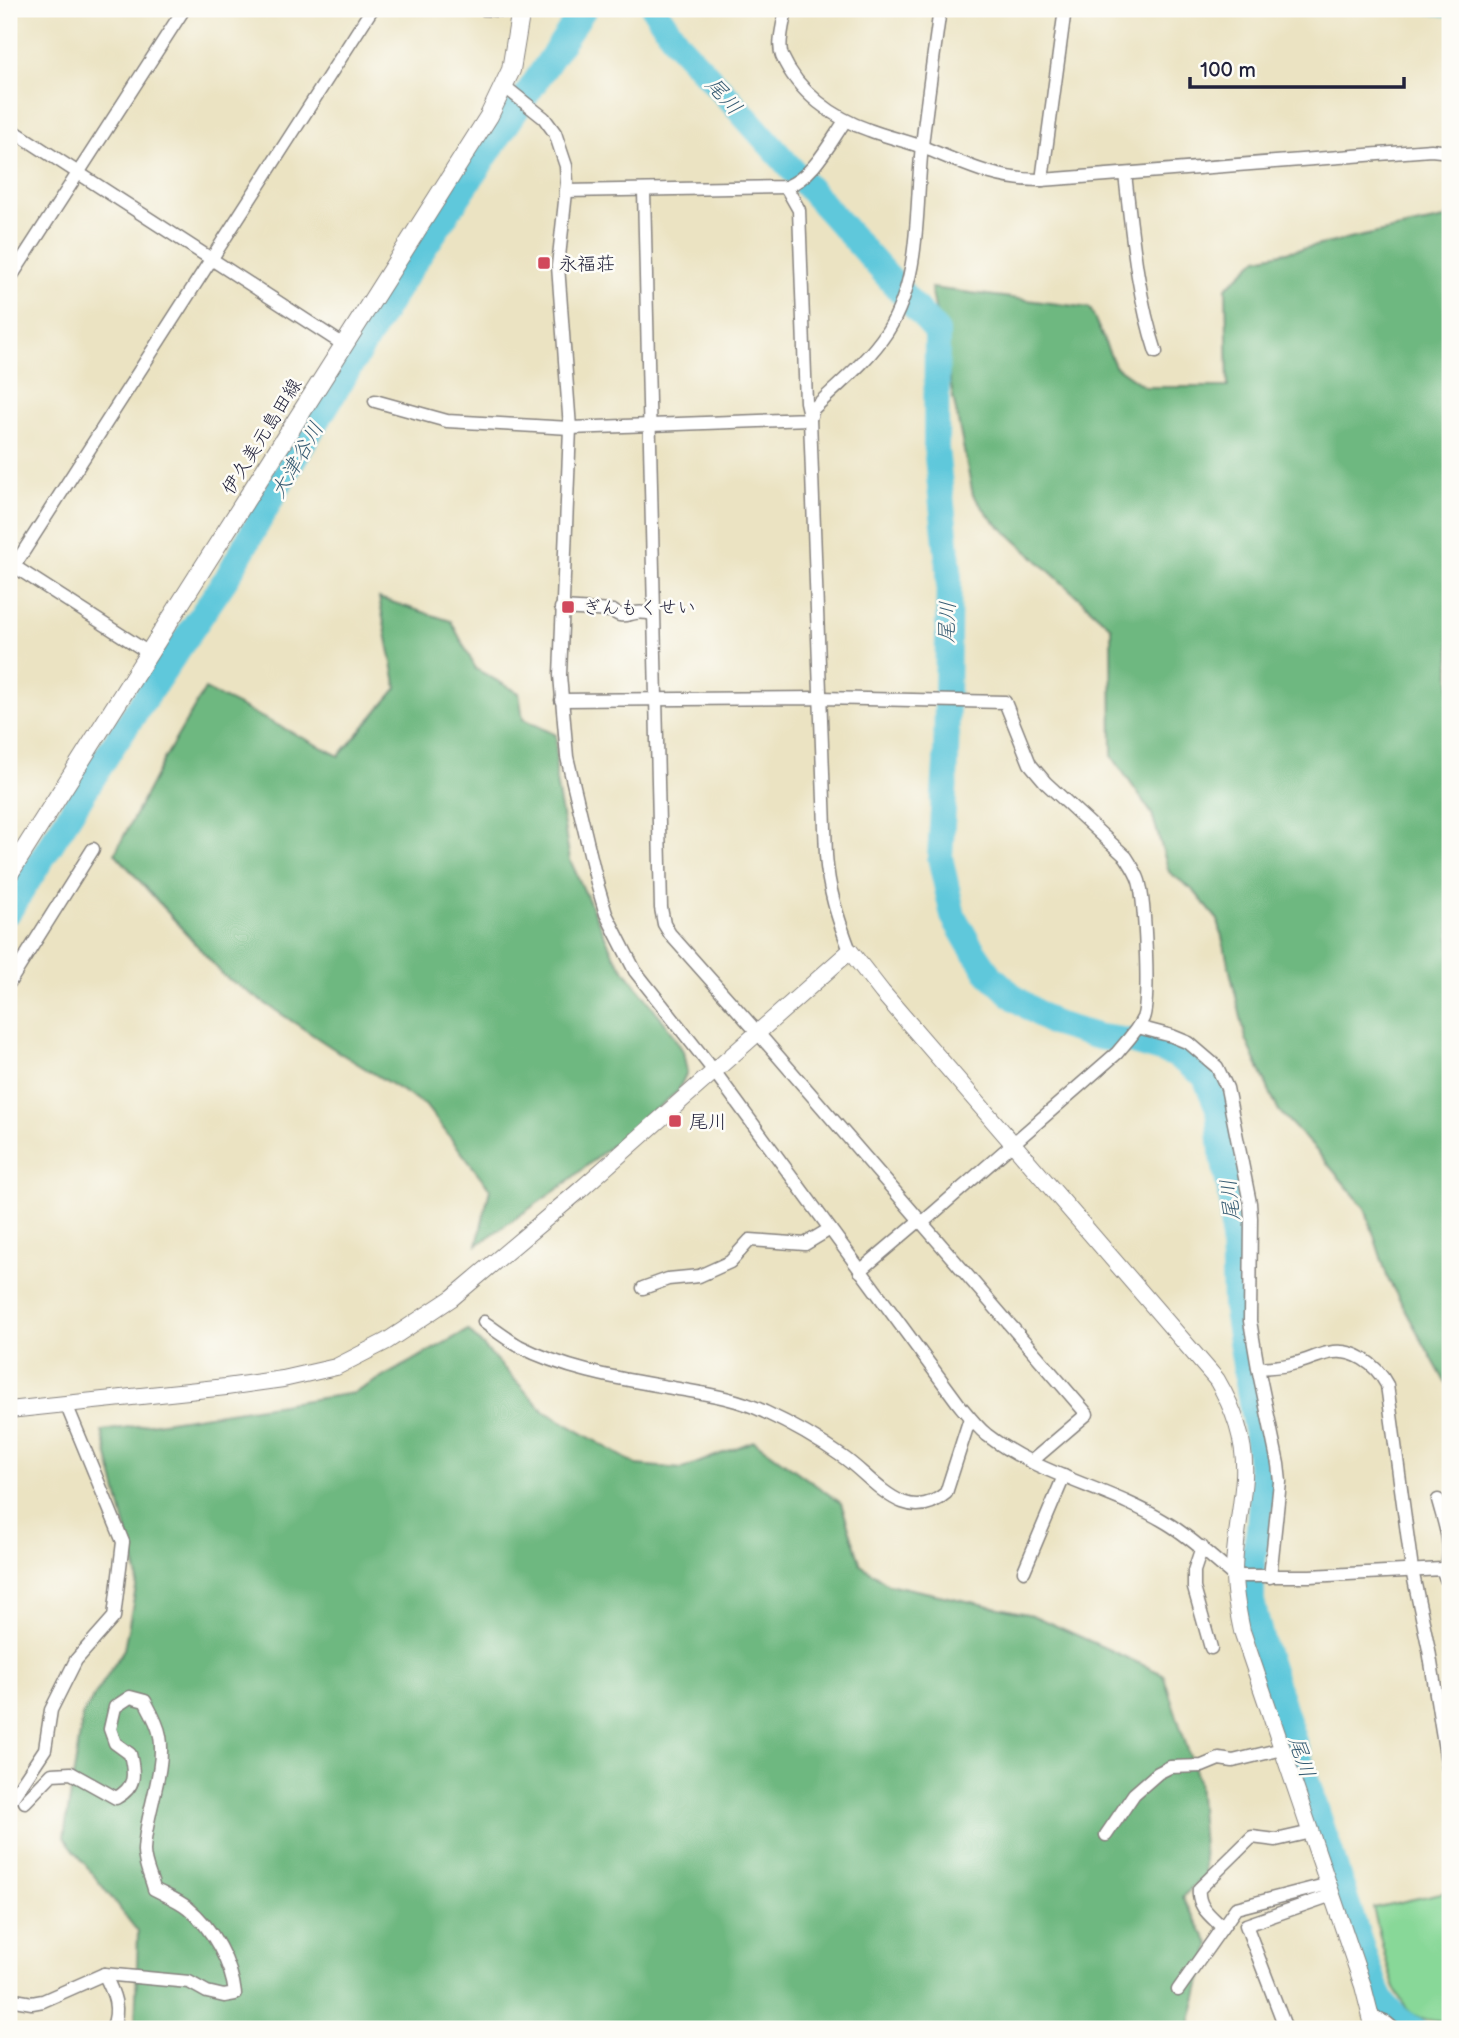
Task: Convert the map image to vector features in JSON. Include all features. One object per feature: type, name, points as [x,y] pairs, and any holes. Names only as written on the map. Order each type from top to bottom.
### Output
[{"type":"main road","name":"伊久美元島田線","points":[[9,874],[489,116],[509,90],[521,10]]},
{"type":"street","points":[[9,280],[184,9]]},
{"type":"street","points":[[149,653],[10,568],[372,9]]},
{"type":"street","points":[[483,9],[521,10]]},
{"type":"street","points":[[786,9],[780,50],[793,75],[810,96],[845,121],[922,147],[984,173],[1026,181],[1431,150],[1450,152]]},
{"type":"street","points":[[810,419],[813,409],[873,350],[887,331],[910,276],[922,147],[940,9]]},
{"type":"street","points":[[1042,180],[1065,9]]},
{"type":"street","points":[[509,90],[544,118],[555,133],[566,166],[558,266],[570,428],[561,608],[561,700],[567,757],[598,887],[606,914],[635,971],[714,1071],[970,1418],[1004,1447],[1166,1522],[1239,1576],[1268,1577],[1446,1568]]},
{"type":"street","points":[[566,191],[790,185],[810,169],[845,121]]},
{"type":"street","points":[[9,128],[344,345]]},
{"type":"street","points":[[1125,174],[1134,254],[1146,322],[1156,352]]},
{"type":"street","points":[[790,185],[799,210],[828,880],[835,911],[850,951],[1217,1380],[1227,1398],[1235,1418],[1243,1454],[1238,1611],[1242,1631],[1373,2022],[1387,2023],[1394,2029]]},
{"type":"street","points":[[643,191],[661,894],[664,923],[670,934],[758,1032],[1087,1414],[1032,1461]]},
{"type":"street","points":[[375,401],[447,421],[570,428],[810,419]]},
{"type":"street","points":[[561,608],[613,611],[618,616],[653,614]]},
{"type":"street","points":[[561,700],[820,698],[1004,702],[1030,764],[1046,783],[1134,868],[1139,883],[1145,938],[1144,1014],[1136,1029],[1117,1053],[860,1271]]},
{"type":"street","points":[[9,983],[93,849]]},
{"type":"street","points":[[9,1410],[283,1379],[336,1367],[387,1341],[452,1298],[850,951]]},
{"type":"street","points":[[1136,1029],[1172,1036],[1189,1043],[1212,1061],[1223,1078],[1250,1203],[1250,1321],[1280,1482],[1268,1577]]},
{"type":"street","points":[[643,1289],[668,1279],[699,1276],[730,1262],[750,1240],[805,1244],[830,1229]]},
{"type":"street","points":[[484,1322],[517,1345],[564,1364],[601,1375],[712,1395],[764,1411],[844,1457],[888,1495],[908,1504],[930,1503],[946,1493],[970,1418]]},
{"type":"street","points":[[1258,1368],[1296,1364],[1337,1352],[1356,1355],[1367,1361],[1387,1385],[1412,1570],[1429,1650],[1450,1781]]},
{"type":"street","points":[[9,1999],[32,2003],[43,2001],[104,1974],[189,1982],[207,1992],[224,1996],[235,1994],[234,1984],[218,1941],[189,1909],[154,1889],[144,1855],[146,1824],[159,1772],[161,1738],[145,1701],[130,1697],[115,1707],[110,1729],[115,1743],[130,1754],[135,1774],[127,1792],[116,1798],[71,1773],[52,1774],[28,1802],[10,1800],[45,1749],[51,1710],[76,1660],[114,1617],[123,1542],[66,1404]]},
{"type":"street","points":[[1024,1571],[1064,1475]]},
{"type":"street","points":[[1438,1500],[1449,1539],[1450,1551],[1446,1568],[1450,1589]]},
{"type":"street","points":[[1202,1547],[1194,1571],[1194,1588],[1211,1648]]},
{"type":"street","points":[[1106,1835],[1134,1794],[1158,1773],[1170,1767],[1202,1766],[1219,1759],[1233,1761],[1282,1749]]},
{"type":"street","points":[[1222,1927],[1203,1909],[1198,1898],[1199,1889],[1252,1837],[1276,1840],[1311,1832]]},
{"type":"street","points":[[1178,1990],[1236,1908],[1330,1890]]},
{"type":"street","points":[[1286,2029],[1246,1926],[1330,1890]]},
{"type":"street","points":[[104,1974],[114,1993],[117,2006],[112,2029]]},
{"type":"green space","points":[[1450,212],[1450,1387],[1388,1279],[1365,1208],[1278,1110],[1246,1039],[1218,920],[1194,891],[1169,872],[1152,814],[1112,756],[1111,627],[992,519],[973,495],[931,288],[1090,308],[1115,366],[1145,387],[1228,387],[1226,288],[1258,258],[1444,219]]},
{"type":"green space","points":[[379,598],[451,621],[476,669],[519,693],[523,719],[556,735],[556,781],[570,860],[614,956],[683,1051],[687,1072],[678,1091],[562,1186],[477,1245],[490,1189],[425,1105],[340,1053],[224,976],[115,853],[163,761],[205,689],[339,756],[397,688]]},
{"type":"green space","points":[[468,1330],[544,1411],[637,1465],[682,1469],[754,1441],[841,1503],[861,1565],[888,1584],[1032,1615],[1163,1674],[1198,1781],[1205,1876],[1182,1897],[1210,1945],[1189,2029],[135,2029],[138,1932],[64,1837],[83,1714],[124,1649],[138,1578],[102,1431],[354,1393]]},
{"type":"green space","points":[[1450,1891],[1450,2022],[1418,2017],[1403,2003],[1387,1963],[1373,1908]]},
{"type":"waterway","name":"大津谷川","points":[[9,911],[114,744],[228,576],[289,467],[402,281],[584,9]]},
{"type":"waterway","name":"尾川","points":[[654,9],[679,45],[937,332],[936,448],[949,571],[946,763],[940,857],[953,916],[989,974],[1015,998],[1052,1023],[1174,1054],[1204,1075],[1218,1108],[1222,1152],[1232,1202],[1235,1305],[1257,1438],[1262,1487],[1259,1528],[1252,1566],[1252,1601],[1263,1647],[1366,1961],[1382,2001],[1394,2016],[1414,2029]]},
{"type":"waterway","points":[[1405,9],[1450,15]]},
{"type":"place","name":"永福荘","points":[[544,263]]},
{"type":"place","name":"ぎんもくせい","points":[[568,607]]},
{"type":"place","name":"尾川","points":[[675,1121]]}]
